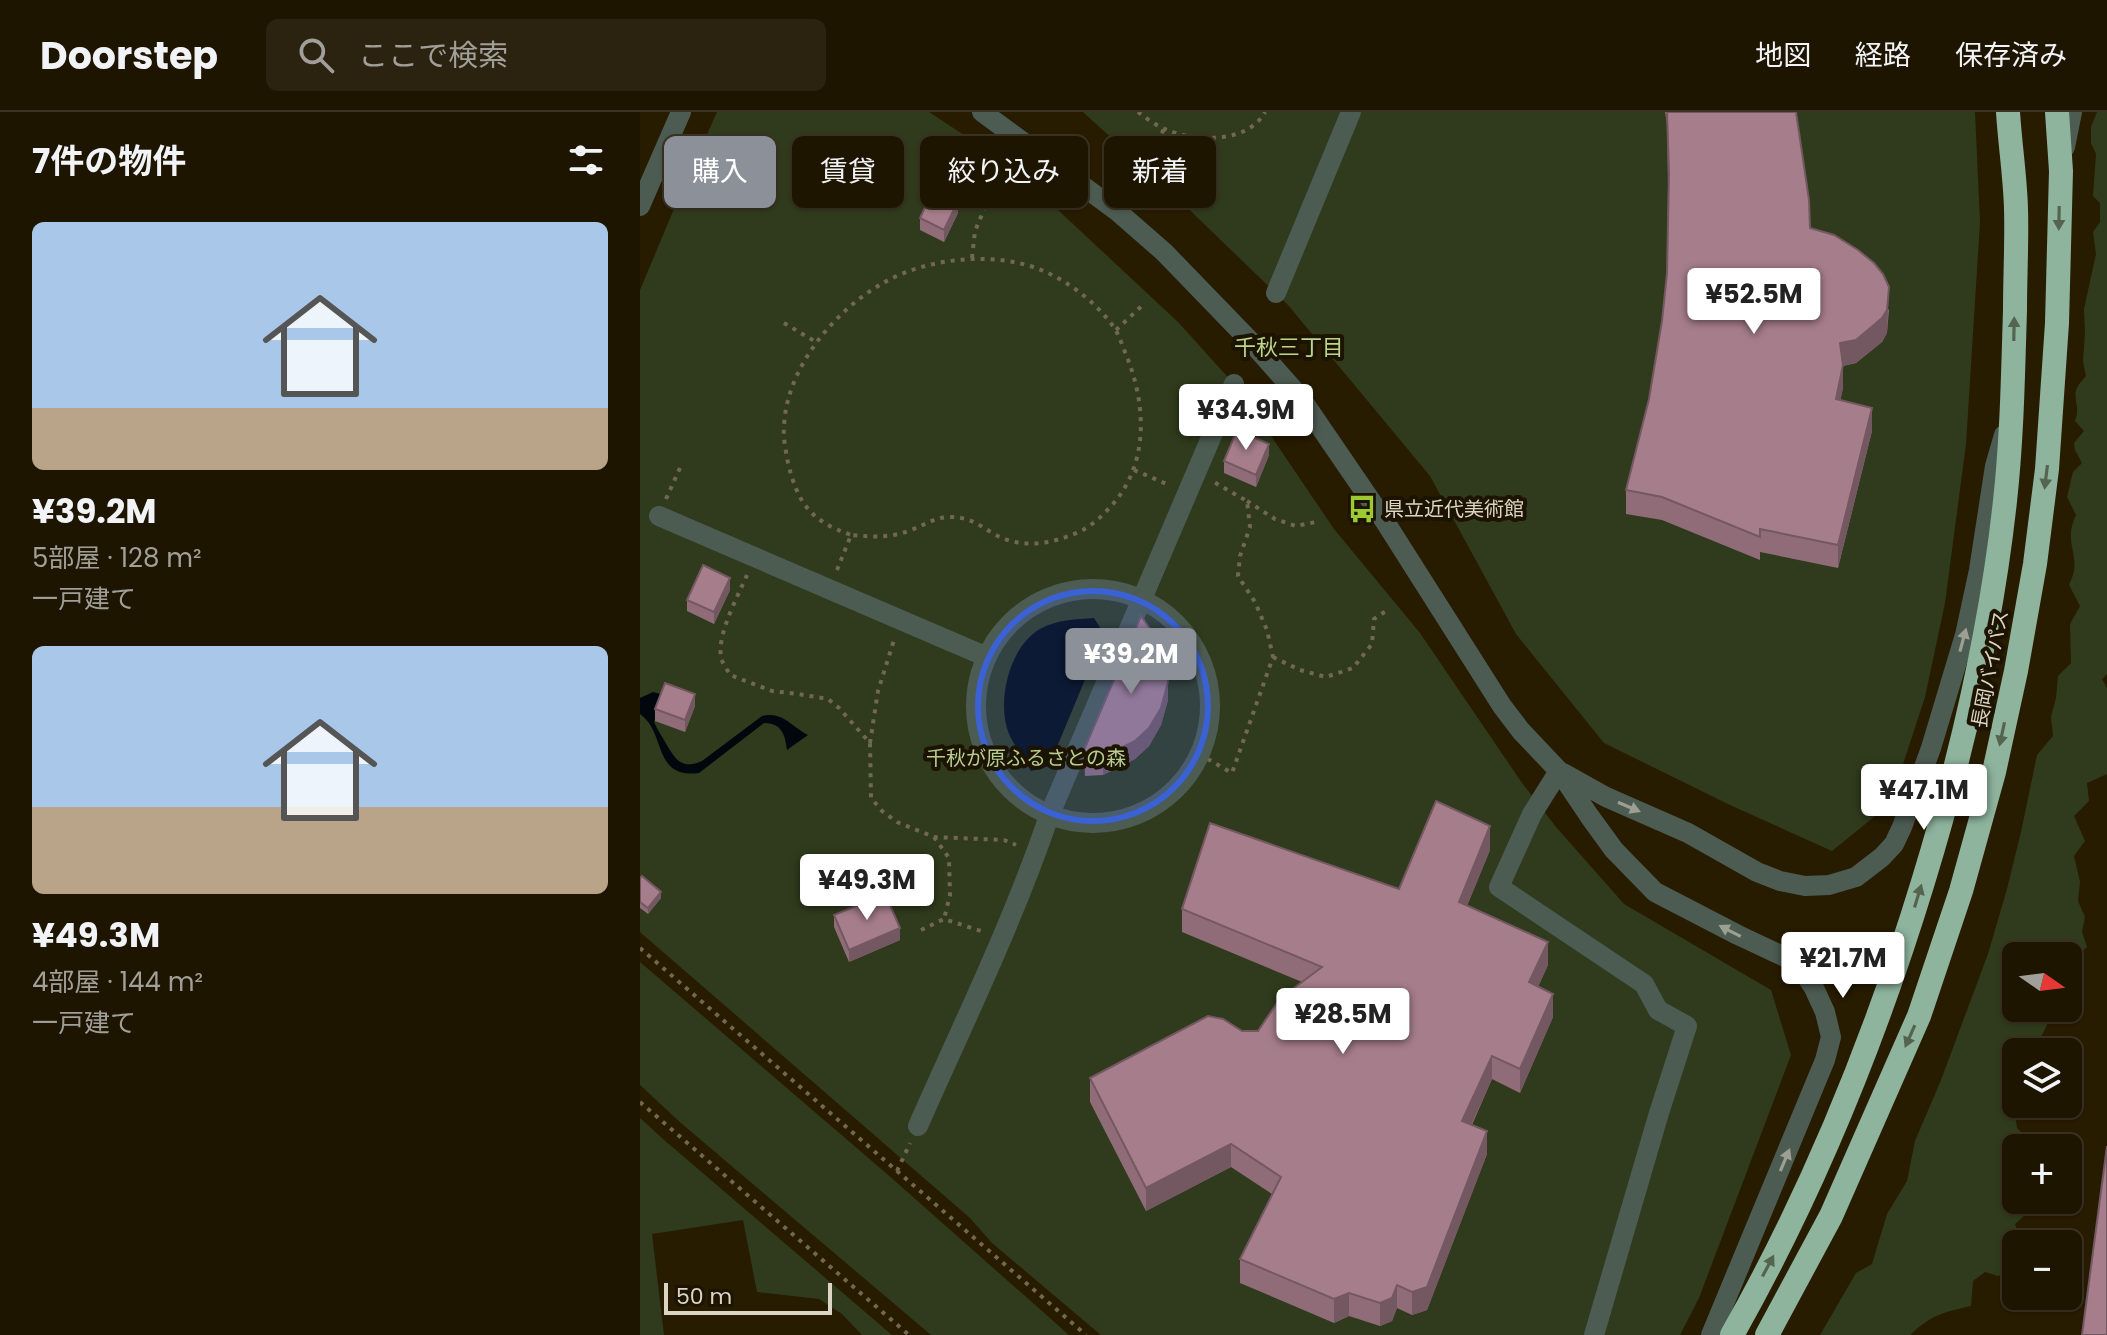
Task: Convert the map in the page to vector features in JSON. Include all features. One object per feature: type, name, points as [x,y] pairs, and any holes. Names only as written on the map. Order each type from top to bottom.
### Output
[{"type":"highway","name":"長岡バイパス","points":[[1732,1335],[1815,1172],[1846,1100],[1896,970],[1965,730],[1994,582],[2013,407],[2016,206],[2008,112]]},
{"type":"highway","name":"長岡バイパス","points":[[1767,1335],[1831,1216],[1919,1016],[1961,891],[1994,772],[2016,671],[2047,469],[2057,323],[2061,171],[2057,112]]},
{"type":"street","points":[[640,206],[681,112]]},
{"type":"street","points":[[982,112],[1117,211],[1164,252],[1300,397],[1384,520],[1502,706],[1559,771],[1614,850],[1655,892],[1787,958],[1803,971],[1814,988],[1831,1037],[1825,1060],[1711,1335]]},
{"type":"street","points":[[1276,293],[1351,112]]},
{"type":"street","points":[[2061,171],[2072,112]]},
{"type":"street","points":[[918,1126],[1002,937],[1049,816],[1234,384]]},
{"type":"street","points":[[1559,771],[1780,881],[1805,886],[1829,885],[1856,877],[1882,857],[1894,844],[1902,827],[1931,748],[1965,635],[1979,570],[1995,466],[2013,407]]},
{"type":"street","points":[[659,516],[987,657]]},
{"type":"street","points":[[1104,589],[1142,598],[1170,615],[1190,638],[1203,666],[1209,695],[1208,725],[1199,754],[1183,780],[1161,801],[1135,816],[1110,822],[1078,822],[1049,816],[1024,802],[1004,780],[980,739],[975,713],[978,687],[987,657],[1001,634],[1017,619],[1052,596],[1104,589]]},
{"type":"street","points":[[1559,771],[1532,814],[1499,887],[1644,984],[1658,1010],[1687,1026],[1594,1335]]},
{"type":"path","points":[[1138,112],[1164,129],[1187,136],[1217,137],[1241,132],[1260,122],[1265,112]]},
{"type":"path","points":[[1160,136],[1164,129]]},
{"type":"path","points":[[972,258],[975,231],[985,208]]},
{"type":"path","points":[[972,258],[1010,261],[1058,277],[1076,289],[1116,330],[1141,400],[1142,430],[1138,456],[1122,493],[1106,513],[1084,530],[1040,544],[1021,544],[992,533],[982,524],[951,517],[932,519],[899,534],[880,537],[851,535],[813,516],[800,500],[786,451],[784,427],[788,401],[816,342],[861,297],[885,282],[940,263],[972,258]]},
{"type":"path","points":[[1116,330],[1145,303]]},
{"type":"path","points":[[784,323],[816,342]]},
{"type":"path","points":[[659,516],[680,468]]},
{"type":"path","points":[[1134,470],[1187,492]]},
{"type":"path","points":[[1196,473],[1275,519],[1296,526],[1316,522]]},
{"type":"path","points":[[1199,754],[1232,773],[1273,657],[1267,630],[1255,602],[1238,576],[1240,556],[1250,527],[1247,501]]},
{"type":"path","points":[[829,590],[851,535]]},
{"type":"path","points":[[754,558],[721,646],[721,659],[730,675],[772,691],[828,699],[870,743]]},
{"type":"path","points":[[1273,657],[1300,670],[1326,677],[1353,668],[1372,644],[1374,619],[1389,609]]},
{"type":"path","points":[[900,620],[878,691],[870,743],[871,798],[897,822],[934,837],[1004,840],[1037,853]]},
{"type":"path","points":[[934,837],[949,858],[950,895],[944,919]]},
{"type":"path","points":[[921,930],[944,919],[1002,937]]},
{"type":"path","points":[[640,948],[1086,1335]]},
{"type":"path","points":[[640,1102],[909,1335]]},
{"type":"path","points":[[897,1171],[918,1126]]},
{"type":"highlighted area","points":[[1104,589],[1142,598],[1190,638],[1209,695],[1208,725],[1199,754],[1161,801],[1135,816],[1078,822],[1024,802],[1004,780],[980,739],[978,687],[987,657],[1017,619],[1052,596]]},
{"type":"green space","name":"千秋が原ふるさとの森","points":[[717,112],[929,112],[965,136],[920,136],[920,208],[1056,208],[1179,323],[1242,393],[1334,529],[1420,633],[1522,783],[1624,904],[1771,990],[1791,1055],[1699,1298],[1680,1335],[1101,1335],[992,1243],[970,1218],[640,932],[640,290],[674,208],[776,208],[776,136],[706,136]]},
{"type":"green space","points":[[1083,112],[1975,112],[1980,222],[1966,444],[1945,603],[1925,697],[1890,804],[1832,851],[1604,743],[1516,634],[1430,476],[1288,305],[1188,208],[1216,208],[1216,136],[1109,136]]},
{"type":"green space","points":[[2097,112],[2107,112],[2107,674],[2102,679],[2107,688],[2107,774],[2087,783],[2089,801],[2074,816],[2085,841],[2074,856],[2080,882],[2078,901],[2085,917],[2082,932],[2087,947],[2082,952],[2082,942],[2002,942],[2002,1022],[2048,1022],[2040,1038],[2002,1038],[2002,1118],[2015,1118],[2017,1128],[2023,1134],[2002,1134],[2002,1214],[2029,1214],[2015,1224],[2017,1230],[2002,1230],[2002,1275],[1985,1272],[1973,1281],[1971,1306],[1938,1315],[1910,1335],[1820,1335],[1856,1273],[1872,1264],[1887,1214],[1907,1181],[1915,1141],[1988,954],[2007,889],[2037,755],[2053,736],[2051,717],[2058,676],[2071,663],[2070,624],[2080,606],[2069,585],[2074,571],[2071,532],[2076,515],[2067,497],[2073,472],[2082,463],[2074,443],[2084,431],[2075,421],[2075,395],[2086,376],[2083,361],[2084,309],[2096,254],[2093,232],[2100,222],[2100,203],[2093,196],[2096,154],[2091,143],[2091,127]]},
{"type":"green space","points":[[640,962],[1069,1335],[931,1335],[681,1123],[640,1085]]},
{"type":"green space","points":[[640,1118],[892,1335],[862,1335],[842,1314],[819,1299],[757,1292],[743,1220],[652,1234],[664,1335],[640,1335]]},
{"type":"shaded area","points":[[1094,618],[1104,634],[1049,766],[1031,771],[1011,739],[1005,721],[1005,691],[1013,662],[1029,637],[1040,629],[1059,622]]},
{"type":"shaded area","points":[[653,692],[665,695],[654,722],[668,747],[682,763],[702,761],[762,716],[781,717],[808,735],[787,750],[782,731],[775,725],[764,723],[699,773],[684,773],[667,762],[654,732],[640,714],[640,698]]},
{"type":"building","points":[[1667,112],[1796,112],[1810,228],[1834,235],[1858,250],[1874,263],[1889,287],[1887,310],[1882,318],[1856,340],[1840,343],[1843,365],[1836,399],[1872,408],[1838,545],[1760,529],[1760,537],[1662,497],[1626,490],[1649,399],[1662,321],[1667,273]]},
{"type":"building","points":[[925,208],[955,208],[944,230],[920,218]]},
{"type":"building","points":[[1237,430],[1269,444],[1256,475],[1224,461]]},
{"type":"building","points":[[703,565],[730,578],[714,612],[687,600]]},
{"type":"building","points":[[1141,616],[1158,640],[1166,660],[1168,682],[1161,708],[1149,728],[1135,741],[1103,757],[1085,758],[1084,750]]},
{"type":"building","points":[[665,683],[695,694],[685,720],[655,709]]},
{"type":"building","points":[[1436,801],[1490,826],[1459,902],[1548,942],[1529,982],[1553,994],[1520,1069],[1492,1056],[1462,1121],[1487,1131],[1427,1287],[1412,1292],[1397,1285],[1392,1298],[1380,1303],[1349,1293],[1334,1299],[1240,1259],[1281,1177],[1231,1144],[1146,1188],[1090,1078],[1208,1016],[1223,1019],[1242,1031],[1258,1031],[1277,1003],[1322,967],[1182,909],[1210,823],[1399,889]]},
{"type":"building","points":[[642,876],[661,892],[648,908],[640,902]]},
{"type":"building","points":[[885,894],[900,928],[849,950],[834,915]]},
{"type":"building","points":[[2107,1146],[2107,1335],[2082,1335]]},
{"type":"place","name":"県立近代美術館","points":[[1362,509]]},
{"type":"district","name":"千秋三丁目","points":[[1289,347]]}]
